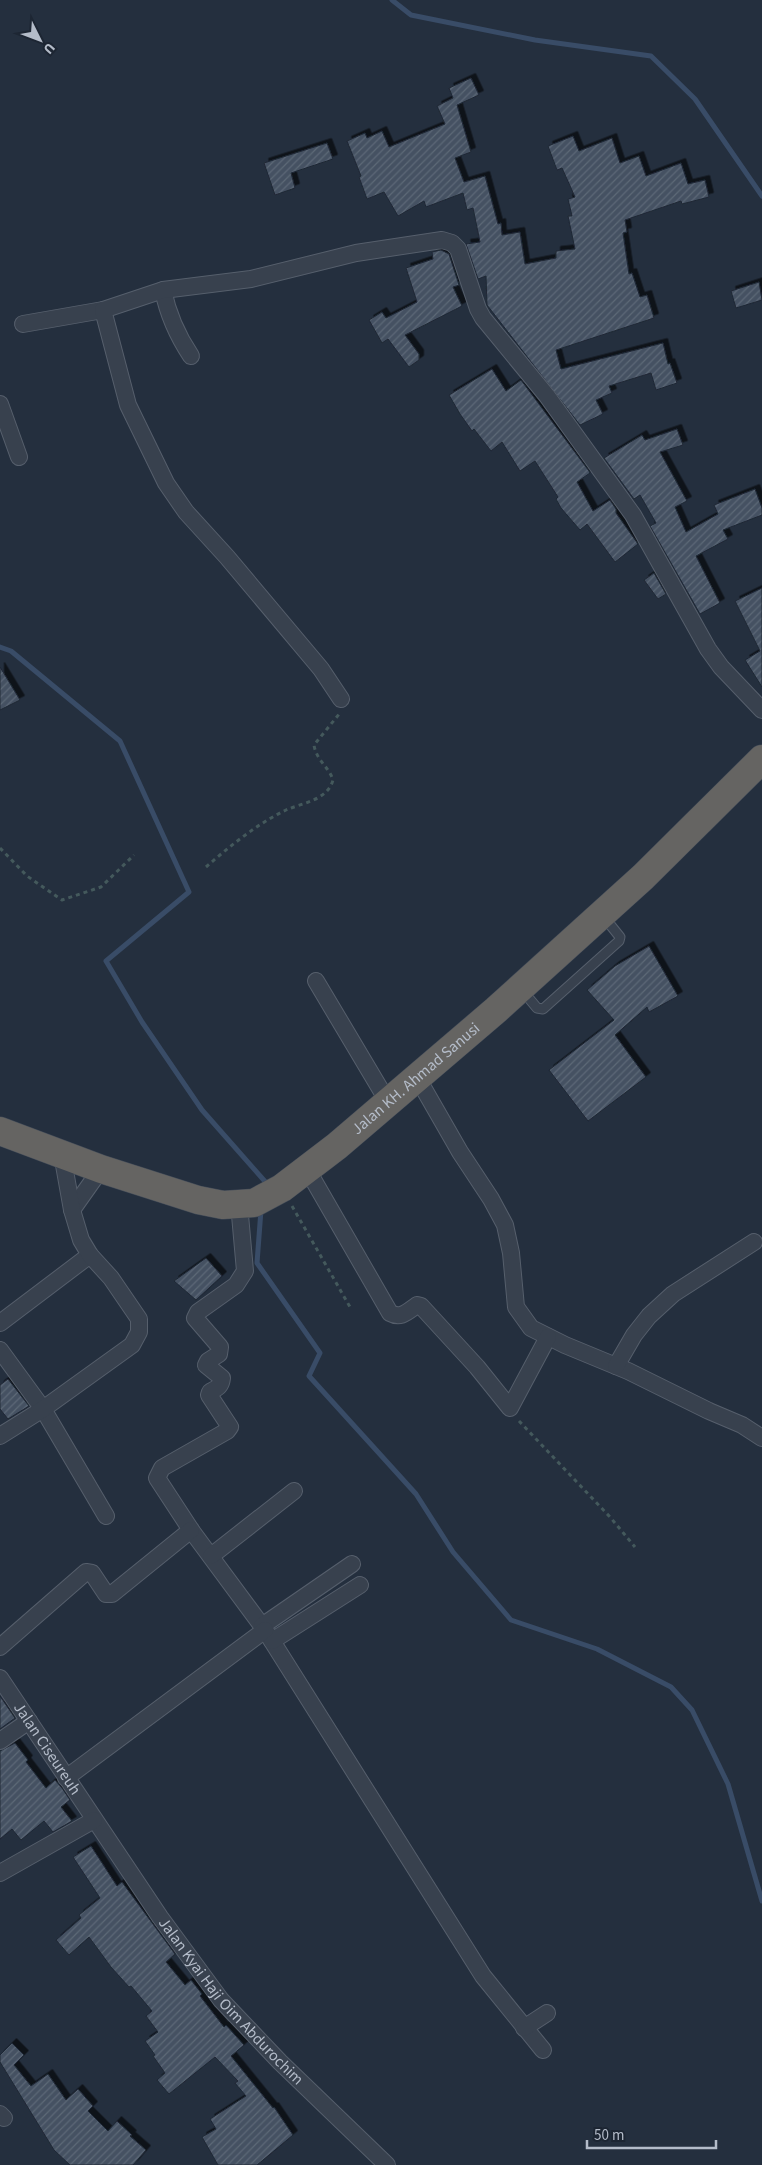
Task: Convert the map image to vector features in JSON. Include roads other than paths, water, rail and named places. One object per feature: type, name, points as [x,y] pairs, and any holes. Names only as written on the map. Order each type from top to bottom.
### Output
[{"type":"highway","name":"Jalan KH. Ahmad Sanusi","points":[[0,1131],[100,1169],[198,1200],[223,1205],[247,1203],[282,1188],[388,1102],[521,988],[602,915],[762,759]]},
{"type":"street","points":[[22,324],[103,310],[163,290],[251,279],[356,253],[442,240],[452,243],[458,249],[478,309],[483,318],[547,396],[633,515],[708,649],[721,667],[762,710]]},
{"type":"street","points":[[163,290],[167,311],[178,337],[191,356]]},
{"type":"street","points":[[103,310],[128,405],[166,483],[186,512],[227,557],[316,663],[342,699]]},
{"type":"street","points":[[0,404],[19,457]]},
{"type":"street","points":[[316,981],[388,1102]]},
{"type":"street","points":[[417,1077],[505,1225],[511,1253],[516,1307],[531,1328],[742,1425],[762,1438]]},
{"type":"street","points":[[0,1436],[43,1409],[132,1345],[139,1332],[139,1319],[135,1311],[80,1240],[72,1210],[62,1154]]},
{"type":"street","points":[[72,1210],[100,1169]]},
{"type":"street","points":[[307,1169],[390,1313],[396,1316],[403,1315],[416,1305],[421,1306],[477,1367],[510,1408],[548,1337]]},
{"type":"street","points":[[247,1203],[245,1271],[236,1285],[198,1312],[195,1318],[220,1347],[219,1354],[206,1365],[222,1378],[222,1383],[220,1387],[210,1392],[209,1396],[230,1427],[227,1431],[162,1468],[157,1478],[191,1530],[266,1633],[479,1969],[543,2050]]},
{"type":"street","points":[[616,1366],[649,1316],[673,1294],[754,1242]]},
{"type":"street","points":[[0,1323],[90,1255]]},
{"type":"street","points":[[0,1350],[43,1409],[106,1516]]},
{"type":"street","points":[[211,1556],[294,1491]]},
{"type":"street","points":[[0,1647],[86,1572],[92,1573],[106,1594],[112,1594],[191,1530]]},
{"type":"street","points":[[66,1778],[266,1633],[352,1564]]},
{"type":"street","points":[[266,1633],[360,1585]]},
{"type":"street","name":"Jalan Ciseureuh","points":[[0,1678],[94,1820]]},
{"type":"street","points":[[0,1741],[28,1721]]},
{"type":"street","points":[[0,1873],[94,1820]]},
{"type":"street","name":"Jalan Kyai Haji Oim Abdurochim","points":[[94,1820],[160,1917],[221,2000],[280,2062],[387,2165]]},
{"type":"street","points":[[524,2028],[547,2013]]},
{"type":"waterway","points":[[392,0],[411,15],[535,40],[651,56],[695,99],[762,196]]},
{"type":"waterway","points":[[0,647],[11,651],[120,741],[189,892],[106,961],[142,1022],[202,1110],[269,1186]]},
{"type":"waterway","points":[[261,1210],[257,1263],[320,1353],[309,1376],[416,1494],[453,1552],[511,1620],[597,1649],[671,1687],[692,1710],[728,1784],[762,1901]]}]
